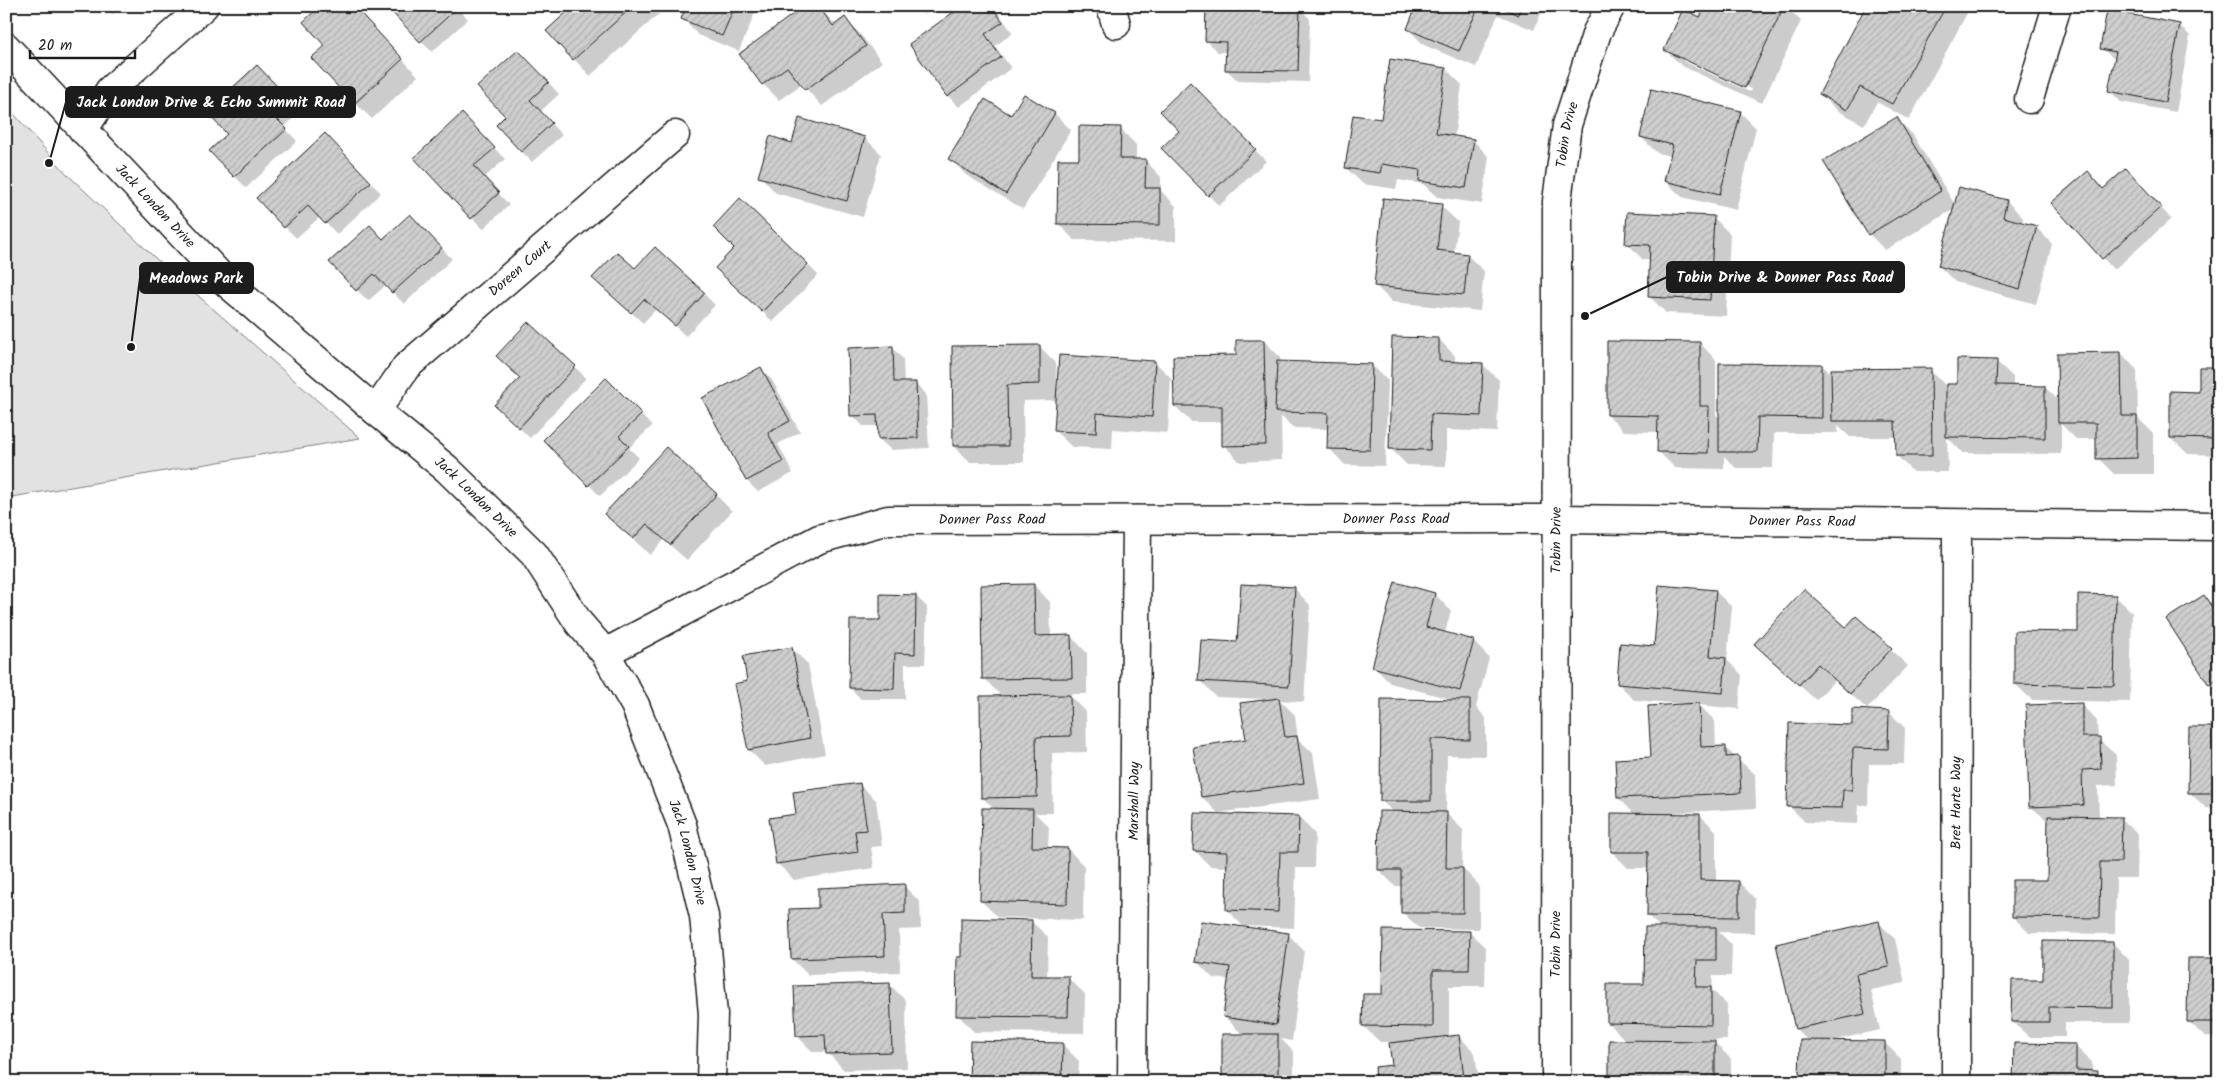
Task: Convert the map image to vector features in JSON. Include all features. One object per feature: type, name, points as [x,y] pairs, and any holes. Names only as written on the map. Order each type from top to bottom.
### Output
[{"type":"street","points":[[83,130],[110,90],[204,6]]},
{"type":"street","name":"Tobin Drive","points":[[1556,1082],[1557,201],[1567,125],[1597,32],[1611,6]]},
{"type":"street","points":[[2029,100],[2057,6]]},
{"type":"street","name":"Jack London Drive","points":[[6,47],[227,283],[376,411],[447,468],[534,554],[579,623],[605,653],[635,705],[684,834],[704,916],[712,1014],[711,1082]]},
{"type":"street","name":"Doreen Court","points":[[376,411],[406,367],[675,135]]},
{"type":"street","name":"Donner Pass Road","points":[[605,653],[819,540],[888,520],[1557,519],[2219,526]]},
{"type":"street","name":"Marshall Way","points":[[1132,1082],[1137,520]]},
{"type":"street","name":"Bret Harte Way","points":[[1956,1082],[1957,524]]},
{"type":"shaded area","points":[[6,105],[66,173],[153,256],[360,438],[6,498]]},
{"type":"building","points":[[320,6],[354,6],[403,59],[354,104],[311,58],[325,46],[303,22]]},
{"type":"building","points":[[386,6],[457,6],[458,7],[420,42]]},
{"type":"building","points":[[568,6],[633,6],[573,60],[546,31],[570,9]]},
{"type":"building","points":[[686,6],[735,6],[722,36],[681,19]]},
{"type":"building","points":[[804,6],[818,6],[833,26],[845,17],[866,46],[805,90],[787,67],[762,85],[739,54]]},
{"type":"building","points":[[962,6],[991,6],[1003,22],[985,34],[1001,57],[947,97],[909,44]]},
{"type":"building","points":[[1206,6],[1300,7],[1298,71],[1225,70],[1226,42],[1205,41]]},
{"type":"building","points":[[1416,6],[1479,6],[1459,51],[1407,29]]},
{"type":"building","points":[[1498,6],[1521,6],[1518,15]]},
{"type":"building","points":[[1705,6],[1784,6],[1745,88],[1664,50],[1683,9],[1700,17]]},
{"type":"building","points":[[1866,6],[1946,6],[1892,104],[1860,87],[1847,110],[1819,94]]},
{"type":"building","points":[[2107,10],[2180,24],[2165,102],[2108,91],[2116,52],[2100,49]]},
{"type":"building","points":[[518,50],[549,82],[530,100],[552,123],[521,152],[496,125],[505,116],[477,87]]},
{"type":"building","points":[[1390,59],[1446,68],[1436,133],[1474,139],[1466,188],[1419,181],[1420,170],[1382,164],[1380,173],[1345,168],[1353,115],[1381,119]]},
{"type":"building","points":[[257,65],[290,100],[273,115],[287,129],[234,177],[209,151],[227,134],[206,112]]},
{"type":"building","points":[[1190,82],[1256,149],[1208,196],[1161,148],[1179,131],[1160,111]]},
{"type":"building","points":[[1651,89],[1741,111],[1720,194],[1664,181],[1673,145],[1640,137]]},
{"type":"building","points":[[1024,94],[1055,113],[1006,194],[948,159],[985,99],[1011,115]]},
{"type":"building","points":[[462,113],[495,148],[474,166],[499,193],[471,219],[414,158]]},
{"type":"building","points":[[1897,117],[1941,191],[1868,235],[1823,161]]},
{"type":"building","points":[[799,118],[865,137],[847,201],[758,177],[770,136],[792,143]]},
{"type":"building","points":[[1079,126],[1121,127],[1120,159],[1146,159],[1145,188],[1160,188],[1160,225],[1057,224],[1058,159],[1079,159]]},
{"type":"building","points":[[325,133],[371,182],[325,224],[308,206],[284,228],[256,198]]},
{"type":"building","points":[[2126,168],[2161,207],[2102,259],[2051,203],[2088,171],[2103,189]]},
{"type":"building","points":[[1959,187],[2007,200],[2003,217],[2037,226],[2020,289],[1938,266]]},
{"type":"building","points":[[740,198],[808,264],[762,312],[715,268],[734,248],[713,227]]},
{"type":"building","points":[[1383,198],[1442,204],[1437,250],[1468,254],[1464,295],[1374,286]]},
{"type":"building","points":[[1627,212],[1714,216],[1710,300],[1648,297],[1650,245],[1625,244]]},
{"type":"building","points":[[410,214],[442,248],[392,293],[374,274],[356,291],[329,262],[370,225],[383,239]]},
{"type":"building","points":[[655,247],[705,293],[675,326],[644,299],[631,313],[592,278],[617,252],[635,268]]},
{"type":"building","points":[[528,322],[576,366],[519,428],[494,405],[520,378],[496,356]]},
{"type":"building","points":[[1392,337],[1439,338],[1439,361],[1483,363],[1481,416],[1431,414],[1430,450],[1389,449]]},
{"type":"building","points":[[1236,340],[1264,340],[1266,445],[1222,446],[1222,406],[1174,406],[1173,356],[1236,355]]},
{"type":"building","points":[[1607,341],[1700,342],[1700,406],[1709,406],[1708,453],[1657,452],[1658,416],[1607,415]]},
{"type":"building","points":[[1040,345],[1040,384],[1007,385],[1008,446],[953,446],[952,346]]},
{"type":"building","points":[[893,346],[894,382],[916,382],[918,438],[878,439],[877,415],[850,416],[848,348]]},
{"type":"building","points":[[2121,352],[2122,416],[2137,416],[2137,458],[2096,459],[2096,423],[2058,423],[2057,353]]},
{"type":"building","points":[[1059,355],[1155,361],[1152,417],[1097,413],[1096,433],[1054,431]]},
{"type":"building","points":[[1957,359],[1997,360],[1996,385],[2045,386],[2045,438],[1946,437],[1946,384],[1957,384]]},
{"type":"building","points":[[1277,361],[1372,364],[1370,450],[1327,449],[1328,413],[1275,412]]},
{"type":"building","points":[[1719,363],[1822,364],[1822,418],[1758,417],[1757,452],[1719,452]]},
{"type":"building","points":[[761,367],[790,421],[768,433],[783,462],[746,481],[702,398]]},
{"type":"building","points":[[2199,367],[2219,367],[2219,439],[2170,438],[2170,391],[2199,392]]},
{"type":"building","points":[[1931,368],[1932,456],[1896,456],[1895,421],[1832,421],[1831,369]]},
{"type":"building","points":[[606,378],[642,414],[619,436],[629,446],[588,486],[543,440]]},
{"type":"building","points":[[666,447],[717,494],[670,545],[647,524],[633,539],[604,514]]},
{"type":"building","points":[[1395,582],[1435,593],[1426,627],[1474,640],[1460,691],[1372,667]]},
{"type":"building","points":[[1034,584],[1035,636],[1071,635],[1072,678],[982,679],[981,585]]},
{"type":"building","points":[[1241,584],[1295,587],[1289,686],[1198,681],[1201,640],[1237,642]]},
{"type":"building","points":[[1659,585],[1716,590],[1710,656],[1726,658],[1723,693],[1617,684],[1620,643],[1654,646]]},
{"type":"building","points":[[1804,589],[1846,627],[1856,616],[1892,648],[1850,694],[1818,664],[1799,685],[1754,644]]},
{"type":"building","points":[[880,594],[916,595],[915,654],[895,653],[894,689],[849,688],[850,620],[880,620]]},
{"type":"building","points":[[2078,594],[2116,595],[2114,686],[2014,684],[2014,631],[2078,632]]},
{"type":"building","points":[[2204,595],[2219,618],[2219,679],[2209,685],[2166,619]]},
{"type":"building","points":[[792,647],[810,738],[748,750],[734,684],[747,681],[743,656]]},
{"type":"building","points":[[1070,695],[1071,736],[1036,737],[1037,797],[981,798],[980,696]]},
{"type":"building","points":[[1279,698],[1285,737],[1297,736],[1304,783],[1201,797],[1193,747],[1246,739],[1240,703]]},
{"type":"building","points":[[1381,699],[1470,700],[1470,740],[1431,739],[1431,801],[1380,801]]},
{"type":"building","points":[[1699,703],[1701,747],[1726,746],[1726,757],[1739,756],[1741,793],[1617,798],[1615,759],[1651,757],[1648,706]]},
{"type":"building","points":[[2082,703],[2082,737],[2100,737],[2101,769],[2082,770],[2083,805],[2029,807],[2026,705]]},
{"type":"building","points":[[1852,709],[1889,711],[1888,749],[1853,748],[1852,790],[1843,790],[1842,808],[1787,807],[1789,723],[1852,725]]},
{"type":"building","points":[[2189,727],[2219,727],[2219,793],[2188,793]]},
{"type":"building","points":[[860,783],[867,830],[855,831],[858,852],[776,864],[769,818],[796,814],[793,792]]},
{"type":"building","points":[[982,808],[1033,809],[1032,847],[1068,848],[1067,904],[980,901]]},
{"type":"building","points":[[1379,811],[1447,812],[1446,868],[1463,868],[1463,913],[1401,913],[1401,870],[1378,870]]},
{"type":"building","points":[[1194,813],[1299,816],[1298,852],[1280,852],[1278,912],[1226,910],[1227,852],[1193,851]]},
{"type":"building","points":[[1611,813],[1700,814],[1700,880],[1739,881],[1739,917],[1647,916],[1648,852],[1611,852]]},
{"type":"building","points":[[2048,816],[2122,817],[2121,862],[2100,862],[2099,918],[2012,917],[2012,880],[2047,880]]},
{"type":"building","points":[[905,884],[905,913],[883,914],[885,956],[791,959],[789,909],[818,908],[818,888]]},
{"type":"building","points":[[961,918],[1032,920],[1031,976],[1069,976],[1068,1017],[956,1016],[957,957],[961,957]]},
{"type":"building","points":[[1201,921],[1289,933],[1276,1025],[1223,1017],[1230,967],[1195,962]]},
{"type":"building","points":[[1879,921],[1889,967],[1856,974],[1865,1014],[1795,1029],[1776,944]]},
{"type":"building","points":[[1645,927],[1716,927],[1716,960],[1697,960],[1696,987],[1711,987],[1711,1025],[1607,1023],[1607,984],[1644,984]]},
{"type":"building","points":[[1383,930],[1470,931],[1469,970],[1433,970],[1433,1027],[1362,1026],[1363,994],[1382,994]]},
{"type":"building","points":[[2043,941],[2113,942],[2113,1008],[2049,1007],[2049,1022],[2011,1022],[2012,980],[2043,980]]},
{"type":"building","points":[[2188,958],[2219,958],[2219,1022],[2187,1022]]},
{"type":"building","points":[[890,983],[892,1052],[826,1054],[825,1035],[796,1036],[794,986]]},
{"type":"building","points":[[1222,1034],[1278,1034],[1278,1082],[1222,1082]]},
{"type":"building","points":[[1459,1035],[1464,1078],[1438,1082],[1376,1082],[1375,1067],[1392,1065],[1389,1043]]},
{"type":"building","points":[[1609,1040],[1715,1041],[1715,1082],[1642,1082],[1642,1078],[1609,1078]]},
{"type":"building","points":[[1800,1040],[1885,1041],[1885,1079],[1799,1082]]},
{"type":"building","points":[[970,1041],[1063,1043],[1062,1082],[969,1082]]},
{"type":"building","points":[[2014,1043],[2076,1044],[2076,1070],[2098,1071],[2097,1082],[2013,1082]]},
{"type":"building","points":[[888,1080],[888,1082],[824,1081]]},
{"type":"place","name":"Jack London Drive & Echo Summit Road","points":[[49,163]]},
{"type":"place","name":"Tobin Drive & Donner Pass Road","points":[[1585,316]]},
{"type":"place","name":"Meadows Park","points":[[131,347]]}]
